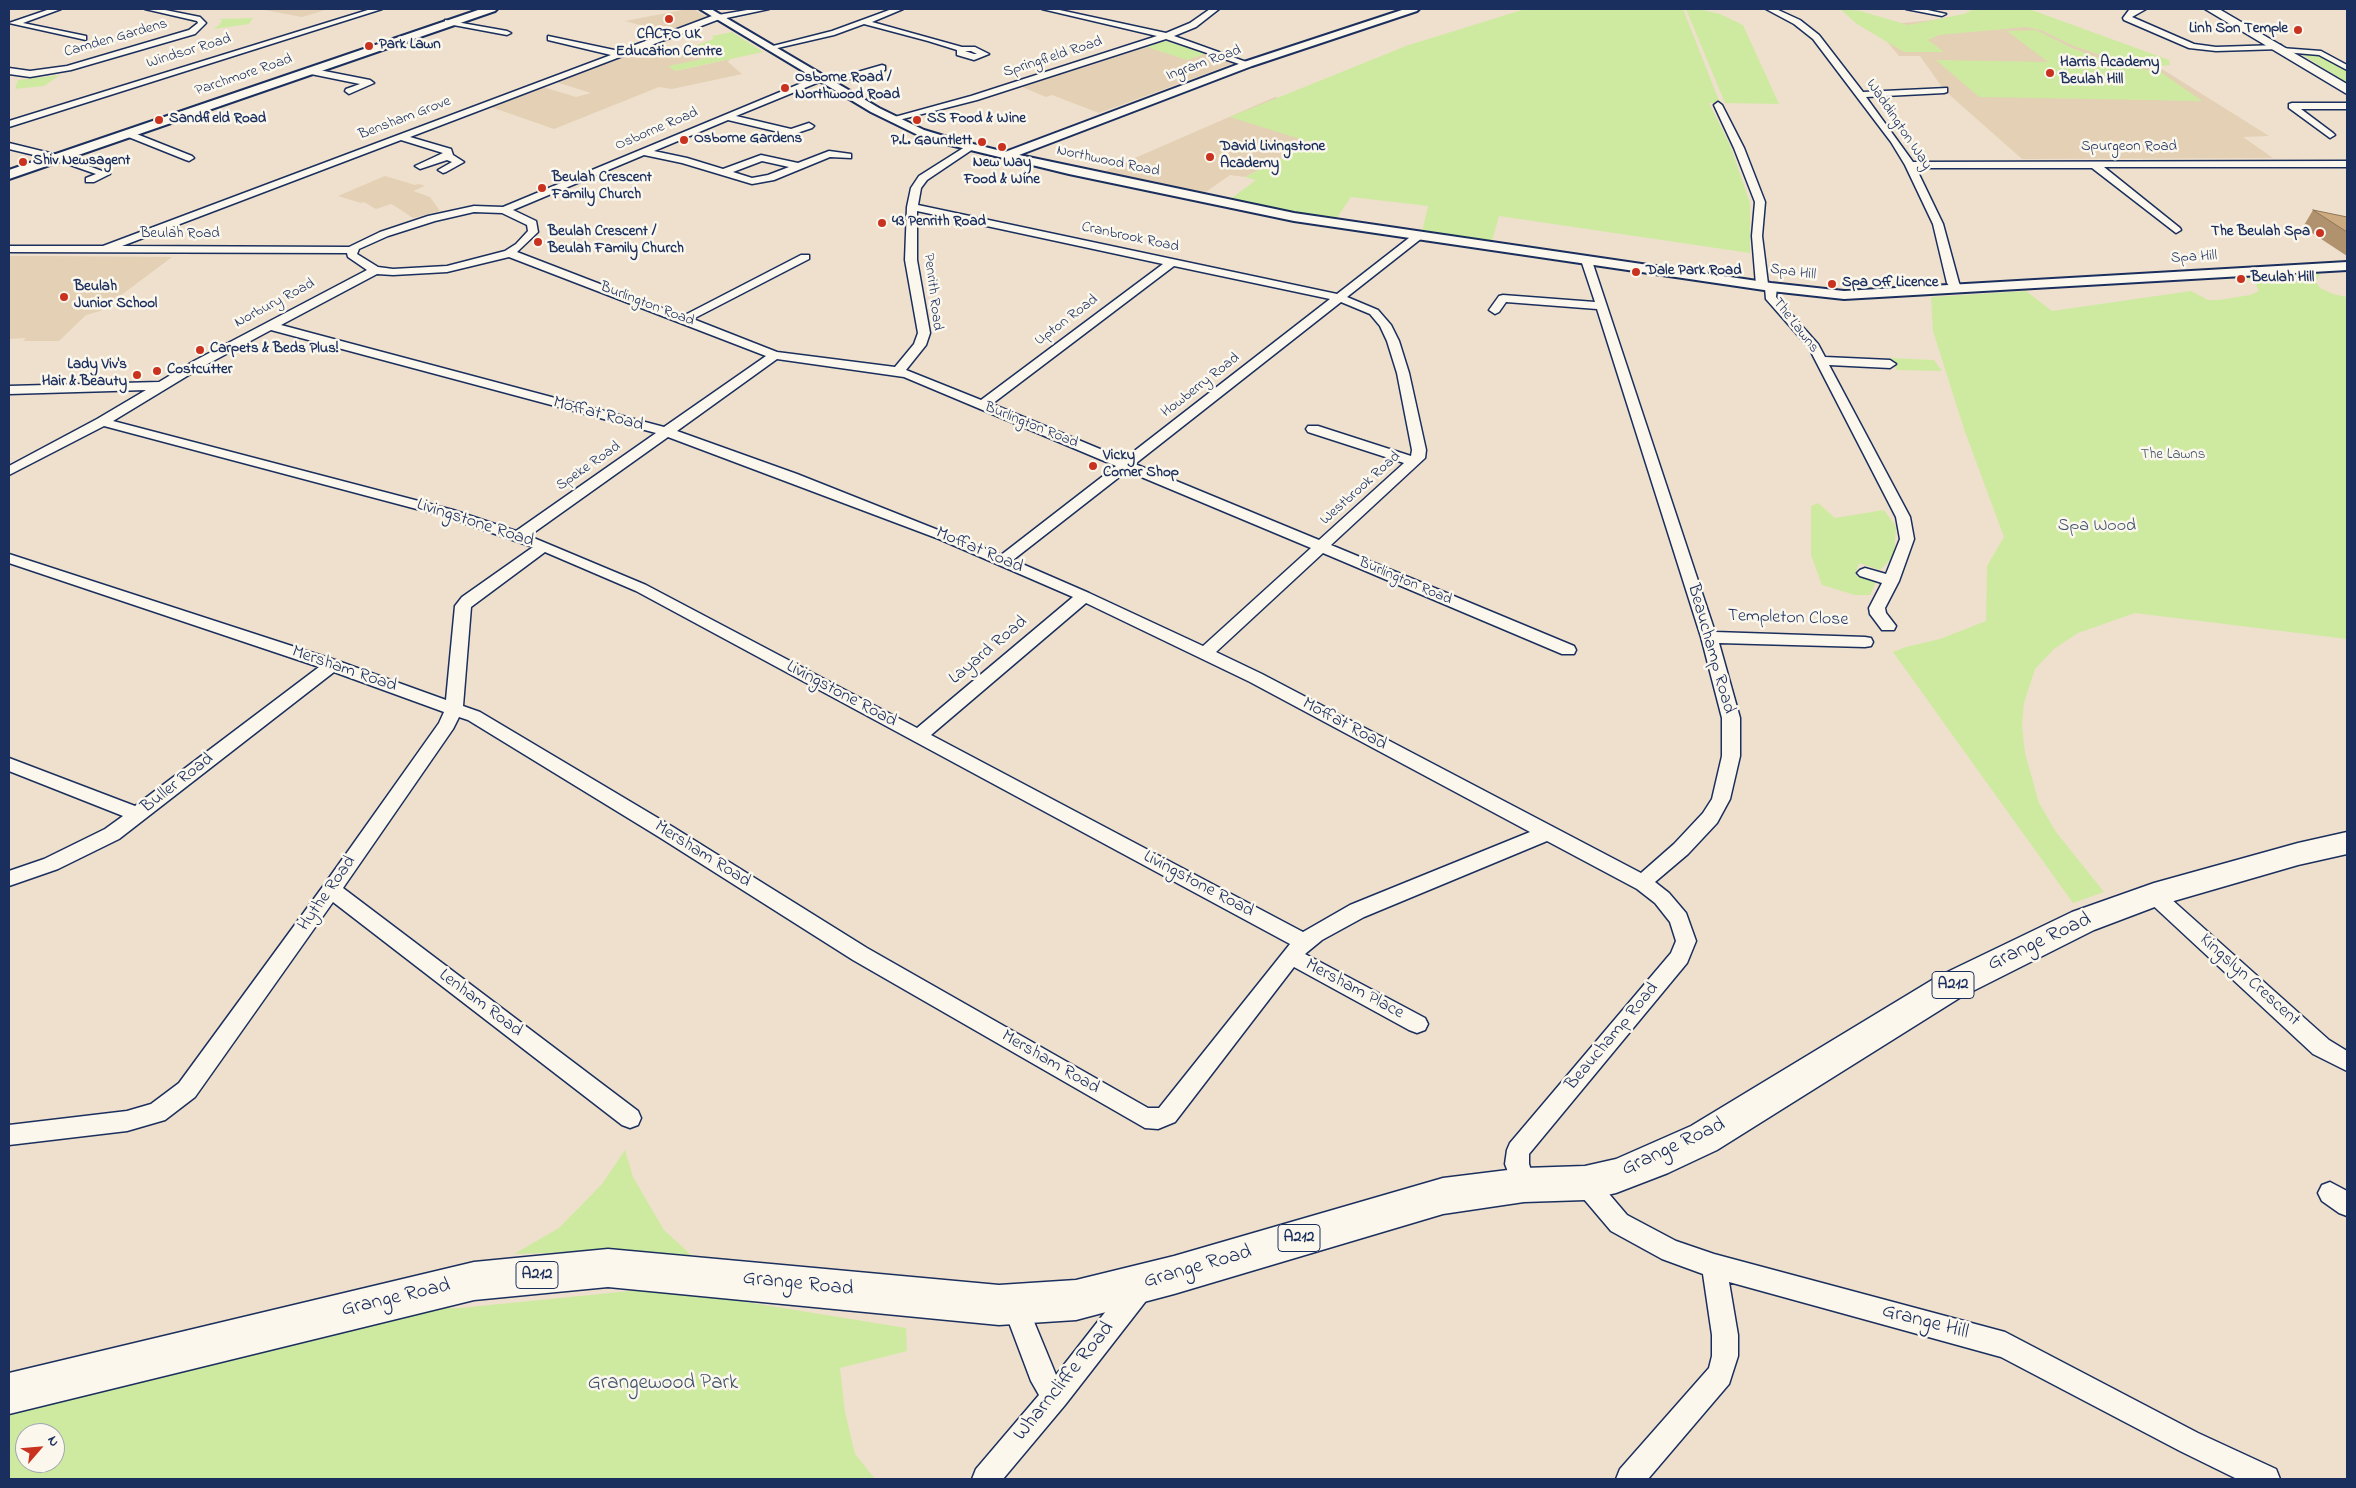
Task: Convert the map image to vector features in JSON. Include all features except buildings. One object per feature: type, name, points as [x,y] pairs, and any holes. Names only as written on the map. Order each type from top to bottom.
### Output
[{"type":"main road","name":"Parchmore Road","points":[[9,175],[448,22],[491,9]]},
{"type":"main road","points":[[2211,9],[2281,48],[2347,90]]},
{"type":"main road","name":"Grange Road","points":[[9,1394],[474,1281],[608,1268],[719,1276],[999,1305],[1076,1300],[1143,1284],[1443,1196],[1524,1185],[1585,1183],[1624,1173],[1704,1138],[1949,987],[2083,921],[2154,895],[2298,854],[2347,843]]},
{"type":"street","points":[[11,24],[57,9]]},
{"type":"street","name":"Camden Gardens","points":[[9,71],[30,74],[68,68],[192,32],[202,23],[200,19],[149,9]]},
{"type":"street","name":"Windsor Road","points":[[9,124],[378,9]]},
{"type":"street","name":"Northwood Road","points":[[705,9],[824,80],[894,120],[920,132],[971,147],[1007,154],[1061,169],[1275,214],[1418,236]]},
{"type":"street","name":"Bensham Grove","points":[[102,250],[619,54],[719,18],[765,9]]},
{"type":"street","points":[[769,48],[826,36],[899,9]]},
{"type":"street","points":[[1046,9],[1166,36],[1248,64]]},
{"type":"street","name":"Springfield Road","points":[[894,120],[959,103],[1166,36],[1193,25],[1215,9]]},
{"type":"street","name":"Ingram Road","points":[[1007,154],[1248,64],[1414,9]]},
{"type":"street","name":"Waddington Way","points":[[1770,9],[1797,22],[1816,37],[1861,95],[1910,164],[1938,224],[1953,283],[1957,289]]},
{"type":"street","points":[[1910,9],[1942,14]]},
{"type":"street","points":[[2142,9],[2132,12],[2127,18],[2192,46],[2216,49],[2281,48],[2316,52],[2346,66]]},
{"type":"street","points":[[448,22],[507,33]]},
{"type":"street","points":[[864,22],[919,35],[960,49]]},
{"type":"street","points":[[11,24],[83,38]]},
{"type":"street","points":[[551,38],[619,54]]},
{"type":"street","name":"Osborne Road","points":[[504,210],[727,117],[824,80],[882,68]]},
{"type":"street","points":[[309,70],[370,83],[349,91]]},
{"type":"street","points":[[1861,95],[1944,90]]},
{"type":"street","points":[[1718,105],[1739,148],[1760,202],[1757,236],[1766,286]]},
{"type":"street","points":[[2330,135],[2292,106],[2347,106]]},
{"type":"street","points":[[727,117],[791,132],[809,126]]},
{"type":"street","points":[[129,134],[189,158]]},
{"type":"street","points":[[400,137],[448,151],[448,156],[458,162],[443,170]]},
{"type":"street","points":[[9,146],[57,158],[105,174],[90,180]]},
{"type":"street","name":"Penrith Road","points":[[899,371],[923,342],[924,333],[912,274],[912,207],[916,188],[920,182],[971,147]]},
{"type":"street","points":[[644,152],[684,160],[759,181],[829,154],[848,156]]},
{"type":"street","points":[[420,166],[448,156]]},
{"type":"street","points":[[723,172],[761,158],[798,166]]},
{"type":"street","points":[[2092,163],[2176,230]]},
{"type":"street","name":"Spurgeon Road","points":[[1910,164],[2347,164]]},
{"type":"street","name":"Cranbrook Road","points":[[912,207],[1340,298]]},
{"type":"street","points":[[474,209],[504,210],[529,220],[533,226],[533,232],[527,240],[509,253],[481,262],[447,269],[375,270],[354,257],[352,250],[384,234],[447,214],[474,209]]},
{"type":"street","name":"Spa Hill","points":[[1418,236],[1844,296],[2347,266]]},
{"type":"street","name":"Howberry Road","points":[[1003,561],[1418,236]]},
{"type":"street","name":"Beulah Road","points":[[9,250],[352,250]]},
{"type":"street","name":"Burlington Road","points":[[509,253],[775,355],[899,371],[1568,650]]},
{"type":"street","points":[[684,319],[805,257]]},
{"type":"street","name":"Beauchamp Road","points":[[1524,1185],[1517,1164],[1518,1150],[1680,957],[1686,941],[1680,919],[1662,898],[1644,884],[1649,876],[1681,849],[1710,818],[1721,799],[1727,779],[1732,736],[1731,718],[1709,637],[1587,260]]},
{"type":"street","name":"Upton Road","points":[[981,406],[1172,262]]},
{"type":"street","name":"Norbury Road","points":[[9,471],[102,422],[159,386],[375,270]]},
{"type":"street","name":"The Lawns","points":[[1766,286],[1770,297],[1778,308],[1814,347],[1903,517],[1907,530],[1907,539],[1891,581],[1877,608],[1878,614],[1888,626]]},
{"type":"street","name":"Westbrook Road","points":[[1205,653],[1415,462],[1419,450],[1403,373],[1390,332],[1374,312],[1340,298]]},
{"type":"street","points":[[1495,310],[1503,298],[1602,306]]},
{"type":"street","name":"Moffat Road","points":[[271,326],[666,432],[792,477],[1003,561],[1084,596],[1285,693],[1644,884]]},
{"type":"street","name":"Speke Road","points":[[519,536],[775,355]]},
{"type":"street","points":[[1821,361],[1890,364]]},
{"type":"street","points":[[9,390],[159,386]]},
{"type":"street","name":"Livingstone Road","points":[[102,422],[448,513],[519,536],[641,588],[919,736],[1297,949]]},
{"type":"street","points":[[1314,429],[1415,462]]},
{"type":"street","name":"Hythe Road","points":[[9,1135],[127,1122],[157,1113],[187,1090],[447,725],[454,708],[463,606],[468,600],[544,546]]},
{"type":"street","name":"Mersham Road","points":[[9,558],[332,665],[474,716],[666,832],[860,954],[1145,1118],[1158,1119],[1167,1115],[1297,949]]},
{"type":"street","points":[[1865,573],[1891,581]]},
{"type":"street","name":"Layard Road","points":[[919,736],[1084,596]]},
{"type":"street","name":"Templeton Close","points":[[1709,637],[1866,642]]},
{"type":"street","name":"Buller Road","points":[[9,878],[51,864],[81,851],[112,834],[332,665]]},
{"type":"street","points":[[9,764],[139,814]]},
{"type":"street","points":[[1297,949],[1329,924],[1357,911],[1547,833]]},
{"type":"street","name":"Lenham Road","points":[[331,890],[630,1118]]},
{"type":"street","name":"Kingslyn Crescent","points":[[2154,895],[2321,1047],[2347,1062]]},
{"type":"street","name":"Mersham Place","points":[[1297,949],[1418,1024]]},
{"type":"street","name":"Grange Hill","points":[[1585,1183],[1614,1219],[1636,1234],[1671,1251],[1714,1266],[2005,1344],[2189,1442],[2266,1479]]},
{"type":"street","points":[[1630,1479],[1720,1374],[1725,1356],[1725,1335],[1714,1266]]},
{"type":"street","name":"Wharncliffe Road","points":[[986,1479],[1056,1396],[1143,1284]]},
{"type":"street","points":[[1014,1304],[1044,1381],[1056,1396]]},
{"type":"shaded area","points":[[259,9],[329,9],[302,17]]},
{"type":"shaded area","name":"CACFO UK Education Centre","points":[[693,9],[707,17],[667,32],[625,21]]},
{"type":"shaded area","name":"Harris Academy Beulah Hill","points":[[2030,10],[2138,54],[2269,136],[2243,137],[2273,158],[2022,159],[1944,90],[1920,56],[1899,56],[1874,26]]},
{"type":"shaded area","points":[[1166,40],[1235,63],[1099,113],[1052,95],[1046,97],[1020,86]]},
{"type":"shaded area","points":[[646,48],[672,54],[689,48],[703,58],[675,71],[730,59],[728,62],[742,74],[672,89],[659,87],[554,129],[491,107],[543,87],[576,97],[591,93],[556,82]]},
{"type":"shaded area","name":"David Livingstone Academy","points":[[1275,97],[1359,119],[1245,177],[1230,175],[1203,194],[1103,172]]},
{"type":"shaded area","points":[[385,176],[425,186],[413,191],[430,197],[440,211],[413,218],[391,204],[376,209],[364,202],[361,203],[338,196]]},
{"type":"shaded area","name":"Beulah Junior School","points":[[9,256],[172,257],[100,311],[86,315],[59,341],[23,341],[26,338],[9,339]]},
{"type":"green space","points":[[1525,9],[1683,9],[1720,103],[1709,103],[1730,145],[1750,203],[1750,253],[1499,216],[1492,241],[1422,232],[1428,206],[1351,197],[1336,219],[1229,200],[1256,180],[1245,177],[1313,143],[1230,117],[1406,46]]},
{"type":"green space","points":[[1686,9],[1698,9],[1720,14],[1743,25],[1779,104],[1725,103]]},
{"type":"green space","points":[[1840,9],[1860,11],[1908,25],[1964,14],[1974,9],[2029,9],[2169,60],[2170,65],[2147,68],[2112,59],[2074,46],[2041,30],[2026,27],[1939,35],[1928,40],[1944,52],[1904,52],[1857,24]]},
{"type":"green space","points":[[253,18],[249,24],[214,29],[222,20],[218,19]]},
{"type":"green space","points":[[2036,30],[2072,48],[2107,61],[2147,70],[2158,70],[2202,101],[1979,97],[1936,60],[2048,62],[2007,31]]},
{"type":"green space","points":[[732,32],[763,52],[675,71],[668,66],[703,59],[689,48],[711,40],[714,38],[712,36]]},
{"type":"green space","points":[[1166,41],[1205,54],[1187,60],[1147,47]]},
{"type":"green space","points":[[2298,52],[2322,56],[2347,71],[2347,83]]},
{"type":"green space","points":[[60,75],[44,86],[15,89],[18,80]]},
{"type":"green space","name":"Spa Wood","points":[[2320,274],[2316,282],[2320,288],[2333,294],[2347,297],[2347,639],[2135,613],[2078,633],[2054,649],[2035,669],[2024,703],[2022,726],[2025,753],[2039,803],[2056,832],[2104,892],[2073,903],[1893,652],[1940,639],[1986,621],[1987,566],[2004,537],[1964,429],[1933,331],[1931,297],[2026,291],[2052,311],[2191,291],[2208,300],[2219,300],[2250,295],[2259,291],[2255,283],[2245,277]]},
{"type":"green space","points":[[1890,358],[1934,360],[1942,371],[1897,370]]},
{"type":"green space","points":[[1818,503],[1835,518],[1884,510],[1896,527],[1894,555],[1880,570],[1859,563],[1855,575],[1876,582],[1870,595],[1855,595],[1822,585],[1811,555],[1811,506]]},
{"type":"green space","points":[[625,1150],[633,1177],[664,1230],[701,1264],[611,1251],[514,1254],[559,1228],[602,1184]]},
{"type":"green space","name":"Grangewood Park","points":[[660,1288],[906,1328],[907,1351],[840,1368],[845,1412],[855,1454],[875,1479],[9,1479],[9,1407],[332,1318],[408,1308],[460,1308]]},
{"type":"place","name":"CACFO UK Education Centre","points":[[669,19]]},
{"type":"place","name":"Linh Son Temple","points":[[2298,30]]},
{"type":"place","name":"Park Lawn","points":[[369,46]]},
{"type":"place","name":"Harris Academy Beulah Hill","points":[[2050,73]]},
{"type":"place","name":"Osborne Road / Northwood Road","points":[[785,88]]},
{"type":"place","name":"Sandfield Road","points":[[159,120]]},
{"type":"place","name":"SS Food & Wine","points":[[917,120]]},
{"type":"place","name":"Osborne Gardens","points":[[684,140]]},
{"type":"place","name":"P.L. Gauntlett","points":[[982,142]]},
{"type":"place","name":"New Way Food & Wine","points":[[1002,147]]},
{"type":"place","name":"David Livingstone Academy","points":[[1210,157]]},
{"type":"place","name":"Shiv Newsagent","points":[[23,162]]},
{"type":"place","name":"Beulah Crescent Family Church","points":[[542,188]]},
{"type":"place","name":"43 Penrith Road","points":[[882,223]]},
{"type":"place","name":"The Beulah Spa","points":[[2320,233]]},
{"type":"place","name":"Beulah Crescent / Beulah Family Church","points":[[538,242]]},
{"type":"place","name":"Dale Park Road","points":[[1636,272]]},
{"type":"place","name":"Beulah Hill","points":[[2241,279]]},
{"type":"place","name":"Spa Off Licence","points":[[1832,284]]},
{"type":"place","name":"Beulah Junior School","points":[[64,297]]},
{"type":"place","name":"Carpets & Beds Plus!","points":[[200,350]]},
{"type":"place","name":"Costcutter","points":[[157,371]]},
{"type":"place","name":"Lady Viv's Hair & Beauty","points":[[137,375]]},
{"type":"place","name":"Vicky Corner Shop","points":[[1093,466]]}]
